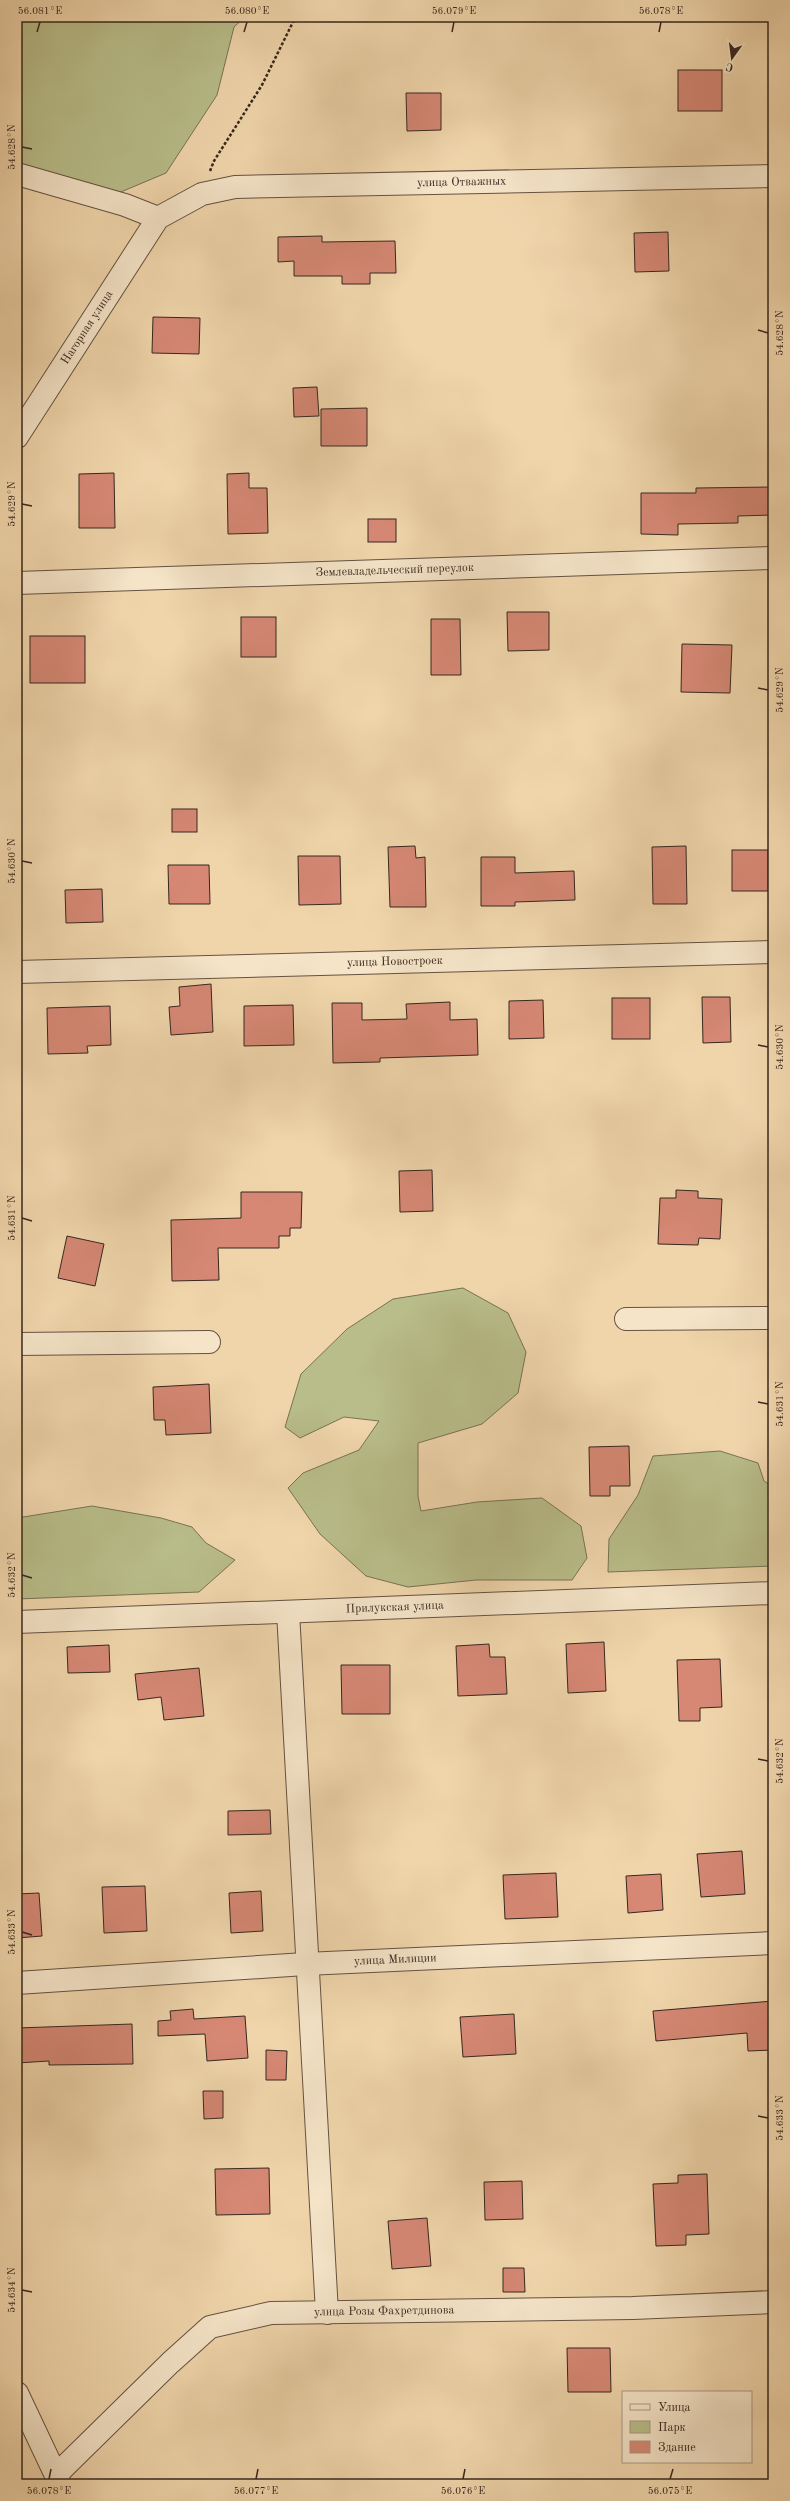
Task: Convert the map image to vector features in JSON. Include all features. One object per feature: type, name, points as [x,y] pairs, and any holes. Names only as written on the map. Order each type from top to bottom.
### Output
[{"type":"street","points":[[17,174],[125,205],[158,218]]},
{"type":"street","name":"улица Отважных","points":[[158,218],[202,194],[235,187],[773,176]]},
{"type":"street","name":"Нагорная улица","points":[[17,437],[158,218]]},
{"type":"street","name":"Землевладельческий переулок","points":[[17,583],[773,558]]},
{"type":"street","name":"улица Новостроек","points":[[17,972],[773,952]]},
{"type":"street","points":[[626,1319],[773,1318]]},
{"type":"street","points":[[17,1344],[209,1342]]},
{"type":"street","name":"Прилукская улица","points":[[17,1622],[773,1593]]},
{"type":"street","points":[[288,1612],[327,2313]]},
{"type":"street","name":"улица Милиции","points":[[17,1983],[308,1964],[773,1943]]},
{"type":"street","name":"улица Розы Фахретдинова","points":[[58,2479],[170,2362],[210,2327],[271,2314],[633,2308],[773,2302]]},
{"type":"street","points":[[17,2393],[58,2479]]},
{"type":"path","points":[[202,194],[214,161],[262,85],[293,22],[299,17]]},
{"type":"green space","points":[[17,17],[245,17],[234,27],[217,95],[166,173],[116,194],[17,167]]},
{"type":"green space","points":[[463,1288],[508,1313],[526,1352],[518,1393],[482,1424],[418,1443],[418,1496],[421,1511],[477,1502],[542,1498],[581,1526],[587,1558],[572,1580],[476,1580],[408,1587],[366,1576],[320,1534],[288,1488],[303,1473],[359,1450],[379,1421],[344,1417],[300,1438],[285,1427],[301,1374],[347,1329],[393,1299]]},
{"type":"green space","points":[[720,1451],[758,1463],[764,1481],[773,1487],[773,1566],[608,1572],[609,1539],[638,1495],[653,1456]]},
{"type":"green space","points":[[92,1506],[161,1518],[192,1527],[206,1543],[235,1560],[199,1592],[17,1599],[17,1518]]},
{"type":"building","points":[[678,70],[722,70],[722,111],[678,111]]},
{"type":"building","points":[[406,93],[441,93],[441,130],[407,131]]},
{"type":"building","points":[[668,232],[669,271],[635,272],[634,233]]},
{"type":"building","points":[[322,236],[322,242],[395,241],[396,273],[370,273],[370,284],[342,284],[342,276],[294,276],[294,261],[278,262],[278,237]]},
{"type":"building","points":[[153,317],[200,318],[199,354],[152,353]]},
{"type":"building","points":[[317,387],[319,416],[294,417],[293,388]]},
{"type":"building","points":[[367,408],[367,446],[321,446],[321,409]]},
{"type":"building","points":[[114,473],[115,528],[79,528],[79,474]]},
{"type":"building","points":[[249,473],[249,488],[267,488],[268,533],[228,534],[227,474]]},
{"type":"building","points":[[773,487],[773,515],[738,516],[738,523],[678,524],[678,535],[641,534],[641,493],[696,493],[696,488]]},
{"type":"building","points":[[368,519],[396,519],[396,542],[368,542]]},
{"type":"building","points":[[507,612],[549,612],[549,650],[508,651]]},
{"type":"building","points":[[241,617],[276,617],[276,657],[241,657]]},
{"type":"building","points":[[431,619],[460,619],[461,675],[431,675]]},
{"type":"building","points":[[30,636],[85,636],[85,683],[30,683]]},
{"type":"building","points":[[682,644],[732,645],[730,693],[681,692]]},
{"type":"building","points":[[172,809],[197,809],[197,832],[172,832]]},
{"type":"building","points":[[415,846],[416,858],[425,857],[426,907],[390,907],[388,847]]},
{"type":"building","points":[[686,846],[687,904],[653,904],[652,847]]},
{"type":"building","points":[[732,850],[768,850],[768,891],[732,891]]},
{"type":"building","points":[[298,856],[340,856],[341,904],[299,905]]},
{"type":"building","points":[[481,857],[515,857],[515,873],[574,871],[575,900],[515,902],[515,906],[481,906]]},
{"type":"building","points":[[168,865],[209,865],[210,904],[169,904]]},
{"type":"building","points":[[102,889],[103,922],[66,923],[65,890]]},
{"type":"building","points":[[211,984],[213,1032],[171,1035],[169,1007],[180,1006],[179,987]]},
{"type":"building","points":[[702,997],[730,997],[731,1042],[703,1043]]},
{"type":"building","points":[[612,998],[650,998],[650,1039],[612,1039]]},
{"type":"building","points":[[543,1000],[544,1038],[509,1039],[509,1001]]},
{"type":"building","points":[[450,1002],[450,1020],[477,1019],[478,1055],[380,1058],[380,1062],[333,1063],[332,1003],[362,1003],[362,1020],[407,1019],[406,1004]]},
{"type":"building","points":[[293,1005],[294,1045],[244,1046],[244,1006]]},
{"type":"building","points":[[110,1006],[111,1045],[87,1046],[88,1053],[48,1054],[47,1008]]},
{"type":"building","points":[[432,1170],[433,1211],[400,1212],[399,1171]]},
{"type":"building","points":[[676,1190],[698,1191],[698,1198],[722,1199],[720,1239],[699,1238],[698,1245],[658,1244],[660,1198],[676,1198]]},
{"type":"building","points":[[241,1192],[302,1192],[301,1228],[290,1228],[290,1236],[279,1236],[279,1248],[218,1248],[219,1280],[172,1281],[171,1220],[241,1218]]},
{"type":"building","points":[[67,1236],[104,1244],[95,1286],[58,1278]]},
{"type":"building","points":[[209,1384],[211,1433],[166,1435],[165,1420],[154,1420],[153,1387]]},
{"type":"building","points":[[629,1446],[630,1486],[610,1486],[610,1496],[590,1496],[589,1447]]},
{"type":"building","points":[[604,1642],[606,1691],[568,1693],[566,1644]]},
{"type":"building","points":[[489,1644],[490,1657],[505,1657],[507,1694],[458,1696],[456,1646]]},
{"type":"building","points":[[109,1645],[110,1672],[68,1673],[67,1647]]},
{"type":"building","points":[[720,1659],[722,1707],[700,1708],[700,1721],[679,1721],[677,1660]]},
{"type":"building","points":[[341,1665],[390,1665],[390,1714],[342,1714]]},
{"type":"building","points":[[199,1668],[204,1716],[164,1720],[161,1697],[138,1700],[135,1674]]},
{"type":"building","points":[[270,1810],[271,1834],[228,1835],[228,1811]]},
{"type":"building","points":[[742,1851],[745,1894],[701,1897],[697,1854]]},
{"type":"building","points":[[556,1873],[558,1917],[505,1919],[503,1875]]},
{"type":"building","points":[[661,1874],[663,1910],[628,1913],[626,1876]]},
{"type":"building","points":[[145,1886],[147,1931],[104,1933],[102,1887]]},
{"type":"building","points":[[261,1891],[263,1931],[231,1933],[229,1893]]},
{"type":"building","points":[[39,1893],[42,1936],[17,1938],[17,1894]]},
{"type":"building","points":[[773,2001],[773,2050],[748,2051],[747,2033],[656,2041],[653,2011]]},
{"type":"building","points":[[193,2009],[194,2019],[245,2016],[248,2058],[207,2061],[205,2034],[158,2036],[158,2021],[171,2020],[170,2011]]},
{"type":"building","points":[[514,2014],[516,2054],[463,2057],[460,2017]]},
{"type":"building","points":[[132,2024],[133,2064],[49,2065],[49,2061],[17,2063],[17,2028]]},
{"type":"building","points":[[266,2050],[287,2051],[286,2080],[266,2080]]},
{"type":"building","points":[[203,2091],[223,2091],[223,2118],[204,2119]]},
{"type":"building","points":[[269,2168],[270,2214],[216,2215],[215,2169]]},
{"type":"building","points":[[707,2174],[709,2234],[686,2235],[686,2245],[656,2246],[653,2184],[678,2183],[678,2175]]},
{"type":"building","points":[[522,2181],[523,2219],[485,2220],[484,2182]]},
{"type":"building","points":[[427,2218],[431,2266],[392,2269],[388,2221]]},
{"type":"building","points":[[503,2268],[524,2268],[525,2292],[503,2292]]},
{"type":"building","points":[[567,2348],[610,2348],[611,2392],[568,2392]]}]
